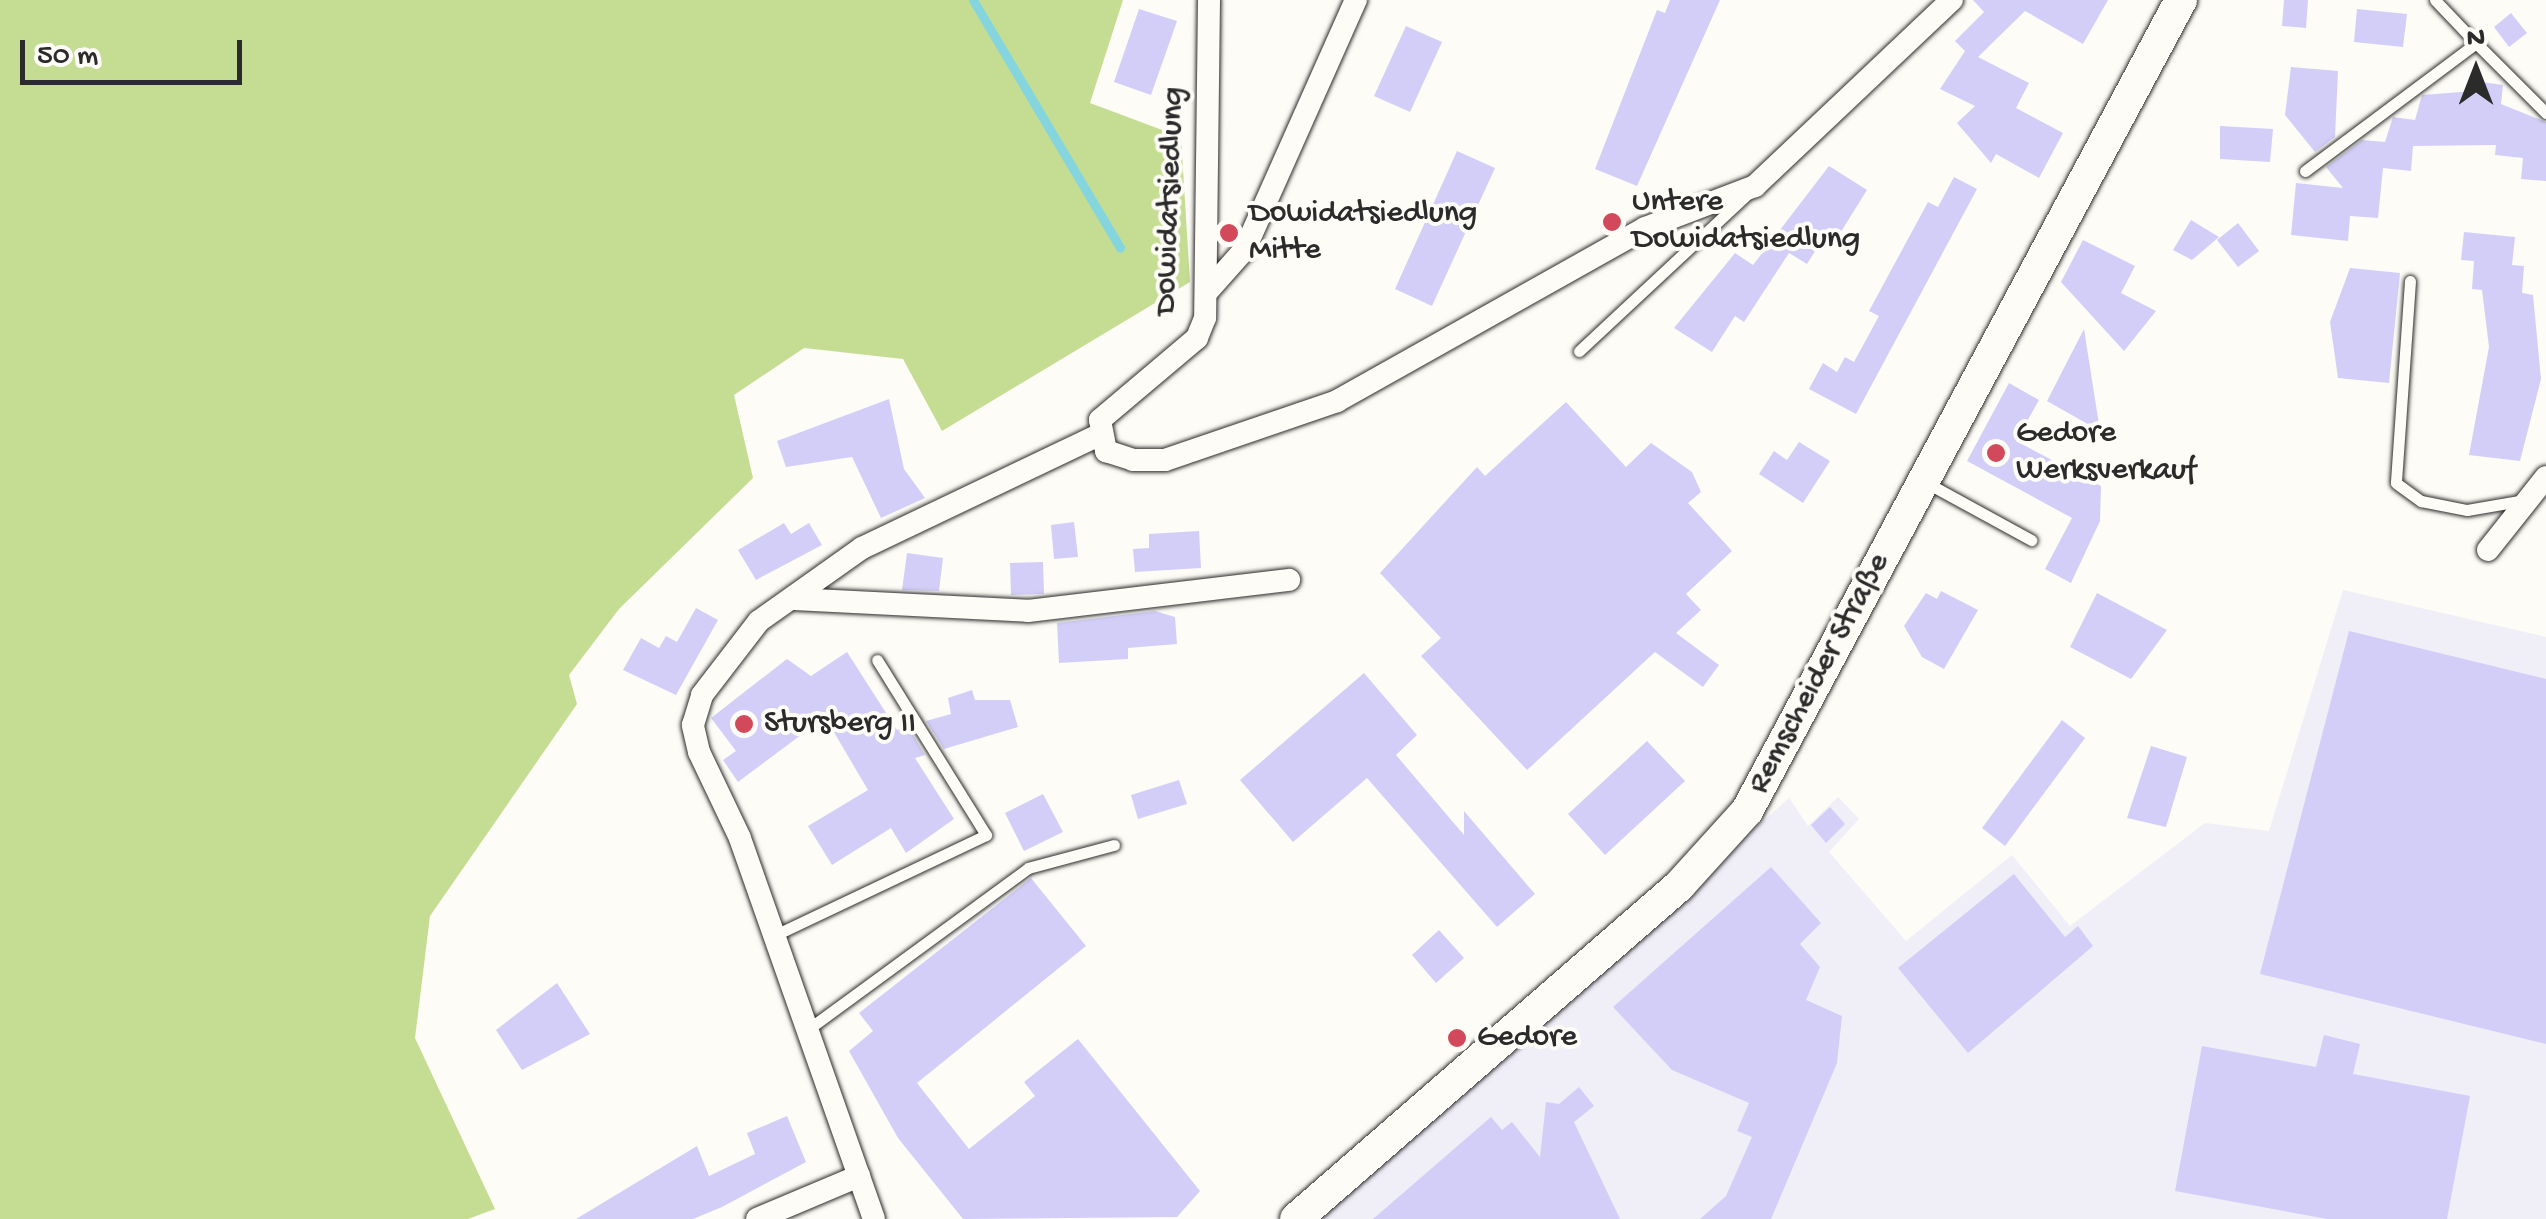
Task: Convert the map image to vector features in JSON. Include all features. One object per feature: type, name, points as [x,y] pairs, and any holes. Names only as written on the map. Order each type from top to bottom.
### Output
[{"type":"main road","name":"Remscheider Straße","points":[[1296,1219],[1679,886],[1736,823],[2181,0]]},
{"type":"street","name":"Dowidatsiedlung","points":[[1099,435],[1110,403],[1197,338],[1206,293],[1209,0]]},
{"type":"street","points":[[1206,293],[1245,249],[1356,0]]},
{"type":"street","points":[[874,1219],[693,725],[726,658],[790,599],[862,548],[1099,435],[1106,451],[1164,460],[1268,428],[1337,401],[1645,228],[1755,186],[1952,0]]},
{"type":"street","points":[[2488,550],[2536,499],[2546,477]]},
{"type":"street","points":[[790,599],[1028,611],[1289,580]]},
{"type":"street","points":[[757,1219],[859,1176]]},
{"type":"lane","points":[[2436,0],[2546,113]]},
{"type":"lane","points":[[2305,171],[2476,42]]},
{"type":"lane","points":[[1579,351],[1755,186]]},
{"type":"lane","points":[[2410,282],[2396,483],[2421,501],[2467,510],[2536,499]]},
{"type":"lane","points":[[1923,481],[2031,540]]},
{"type":"lane","points":[[771,937],[986,835],[877,660]]},
{"type":"lane","points":[[804,1032],[1028,868],[1114,846]]},
{"type":"shaded area","points":[[2343,590],[2546,637],[2546,1219],[1316,1219],[1789,798],[1808,826],[1838,797],[1859,819],[1829,852],[1906,941],[2012,855],[2070,926],[2205,823],[2269,831]]},
{"type":"green space","points":[[0,0],[1123,0],[1090,103],[1181,137],[1190,282],[942,431],[903,359],[804,348],[734,395],[753,478],[619,609],[569,675],[577,704],[430,916],[415,1038],[495,1209],[468,1219],[0,1219]]},
{"type":"building","points":[[1670,0],[1720,0],[1637,186],[1595,169],[1657,10],[1665,13]]},
{"type":"building","points":[[1973,0],[2108,0],[2083,44],[2025,11],[1978,57],[2029,83],[2016,108],[2063,133],[2039,178],[1996,154],[1991,163],[1957,123],[1975,106],[1940,89],[1965,51],[1955,41],[1984,12]]},
{"type":"building","points":[[2284,0],[2308,0],[2306,28],[2282,26]]},
{"type":"building","points":[[1139,9],[1177,21],[1151,95],[1114,82]]},
{"type":"building","points":[[2357,9],[2407,14],[2403,47],[2354,42]]},
{"type":"building","points":[[2511,13],[2527,33],[2509,47],[2494,27]]},
{"type":"building","points":[[1406,26],[1442,42],[1410,112],[1374,96]]},
{"type":"building","points":[[2291,67],[2338,71],[2335,137],[2315,152],[2285,115]]},
{"type":"building","points":[[2475,81],[2503,85],[2501,104],[2546,122],[2546,181],[2521,179],[2523,158],[2495,155],[2496,145],[2413,146],[2411,171],[2383,168],[2378,218],[2350,216],[2348,241],[2291,235],[2296,183],[2343,188],[2326,167],[2362,140],[2385,142],[2393,117],[2415,120],[2422,95],[2474,91]]},
{"type":"building","points":[[2220,126],[2273,129],[2270,162],[2220,159]]},
{"type":"building","points":[[1457,151],[1495,168],[1432,306],[1395,289]]},
{"type":"building","points":[[1829,166],[1867,190],[1839,235],[1829,229],[1807,264],[1789,253],[1744,322],[1735,316],[1712,352],[1674,328],[1735,253],[1753,265]]},
{"type":"building","points":[[1954,177],[1977,189],[1856,414],[1809,389],[1823,363],[1837,372],[1845,357],[1854,362],[1879,316],[1869,311],[1928,202],[1938,207]]},
{"type":"building","points":[[2191,220],[2219,237],[2192,260],[2173,250]]},
{"type":"building","points":[[2238,223],[2259,251],[2238,267],[2217,240]]},
{"type":"building","points":[[2464,232],[2515,237],[2512,265],[2524,266],[2522,293],[2533,295],[2541,379],[2520,461],[2469,455],[2489,347],[2482,290],[2472,289],[2474,261],[2461,260]]},
{"type":"building","points":[[2083,240],[2135,266],[2121,293],[2156,311],[2124,351],[2061,282]]},
{"type":"building","points":[[2350,268],[2400,273],[2389,383],[2338,378],[2330,322]]},
{"type":"building","points":[[2084,329],[2100,431],[2047,401]]},
{"type":"building","points":[[2009,383],[2039,400],[2016,441],[2101,486],[2100,521],[2071,583],[2045,569],[2072,518],[1967,461]]},
{"type":"building","points":[[889,399],[904,469],[925,498],[881,518],[852,457],[786,467],[777,441]]},
{"type":"building","points":[[1566,402],[1626,467],[1651,443],[1692,472],[1701,492],[1688,503],[1732,551],[1686,594],[1701,610],[1676,633],[1719,665],[1703,687],[1655,652],[1527,770],[1421,656],[1441,638],[1380,573],[1477,467],[1485,476]]},
{"type":"building","points":[[1799,442],[1830,461],[1803,503],[1759,474],[1774,451],[1787,460]]},
{"type":"building","points":[[1074,522],[1078,557],[1054,559],[1051,525]]},
{"type":"building","points":[[784,523],[791,534],[809,523],[822,545],[756,580],[738,550]]},
{"type":"building","points":[[1199,531],[1201,568],[1135,572],[1133,549],[1149,548],[1149,534]]},
{"type":"building","points":[[907,553],[943,558],[939,591],[902,590]]},
{"type":"building","points":[[1043,562],[1044,594],[1011,595],[1010,563]]},
{"type":"building","points":[[1941,591],[1978,610],[1944,669],[1922,657],[1904,626],[1926,593],[1937,599]]},
{"type":"building","points":[[2097,593],[2167,630],[2131,679],[2070,647]]},
{"type":"building","points":[[696,608],[718,620],[676,695],[623,670],[641,638],[659,648],[666,636],[677,642]]},
{"type":"building","points":[[1155,611],[1175,617],[1177,644],[1128,648],[1128,659],[1059,663],[1057,623]]},
{"type":"building","points":[[2349,631],[2546,679],[2546,1044],[2260,974]]},
{"type":"building","points":[[847,652],[897,730],[908,727],[925,755],[915,758],[954,819],[906,853],[891,828],[832,865],[808,826],[868,790],[825,717],[738,782],[723,760],[736,751],[711,718],[787,659],[811,676]]},
{"type":"building","points":[[1364,673],[1417,735],[1396,755],[1464,835],[1464,811],[1535,894],[1497,927],[1367,778],[1293,842],[1240,780]]},
{"type":"building","points":[[972,690],[975,700],[1010,700],[1018,727],[944,749],[926,721],[951,714],[948,698]]},
{"type":"building","points":[[2062,720],[2085,738],[2005,846],[1982,828]]},
{"type":"building","points":[[1647,741],[1685,781],[1605,855],[1568,814]]},
{"type":"building","points":[[2151,746],[2187,757],[2166,827],[2127,818]]},
{"type":"building","points":[[1179,780],[1187,804],[1138,819],[1131,795]]},
{"type":"building","points":[[1043,794],[1063,832],[1024,851],[1005,813]]},
{"type":"building","points":[[1830,807],[1845,824],[1826,843],[1811,825]]},
{"type":"building","points":[[1771,867],[1821,923],[1800,944],[1820,967],[1806,1000],[1842,1016],[1837,1063],[1771,1219],[1700,1219],[1726,1196],[1752,1137],[1737,1131],[1749,1103],[1672,1070],[1613,1007]]},
{"type":"building","points":[[2014,874],[2065,937],[2078,926],[2093,946],[1968,1053],[1898,968]]},
{"type":"building","points":[[1031,878],[1086,946],[917,1083],[969,1149],[1035,1096],[1024,1082],[1078,1039],[1200,1191],[1177,1217],[963,1219],[898,1138],[849,1051],[873,1031],[859,1013]]},
{"type":"building","points":[[1439,930],[1464,958],[1436,983],[1412,955]]},
{"type":"building","points":[[557,983],[590,1034],[522,1070],[496,1030]]},
{"type":"building","points":[[2324,1035],[2360,1044],[2353,1074],[2470,1096],[2447,1219],[2327,1219],[2175,1191],[2202,1046],[2316,1067]]},
{"type":"building","points":[[1579,1087],[1594,1106],[1574,1122],[1620,1219],[1373,1219],[1491,1117],[1502,1130],[1512,1122],[1540,1157],[1546,1102],[1559,1104]]},
{"type":"building","points":[[787,1116],[806,1162],[722,1207],[693,1219],[576,1219],[697,1146],[709,1176],[755,1154],[747,1133]]},
{"type":"waterway","points":[[973,0],[1120,248]]},
{"type":"place","name":"Untere Dowidatsiedlung","points":[[1612,222]]},
{"type":"place","name":"Dowidatsiedlung Mitte","points":[[1229,233]]},
{"type":"place","name":"Gedore Werksverkauf","points":[[1996,453]]},
{"type":"place","name":"Stursberg II","points":[[744,724]]},
{"type":"place","name":"Gedore","points":[[1457,1038]]}]
